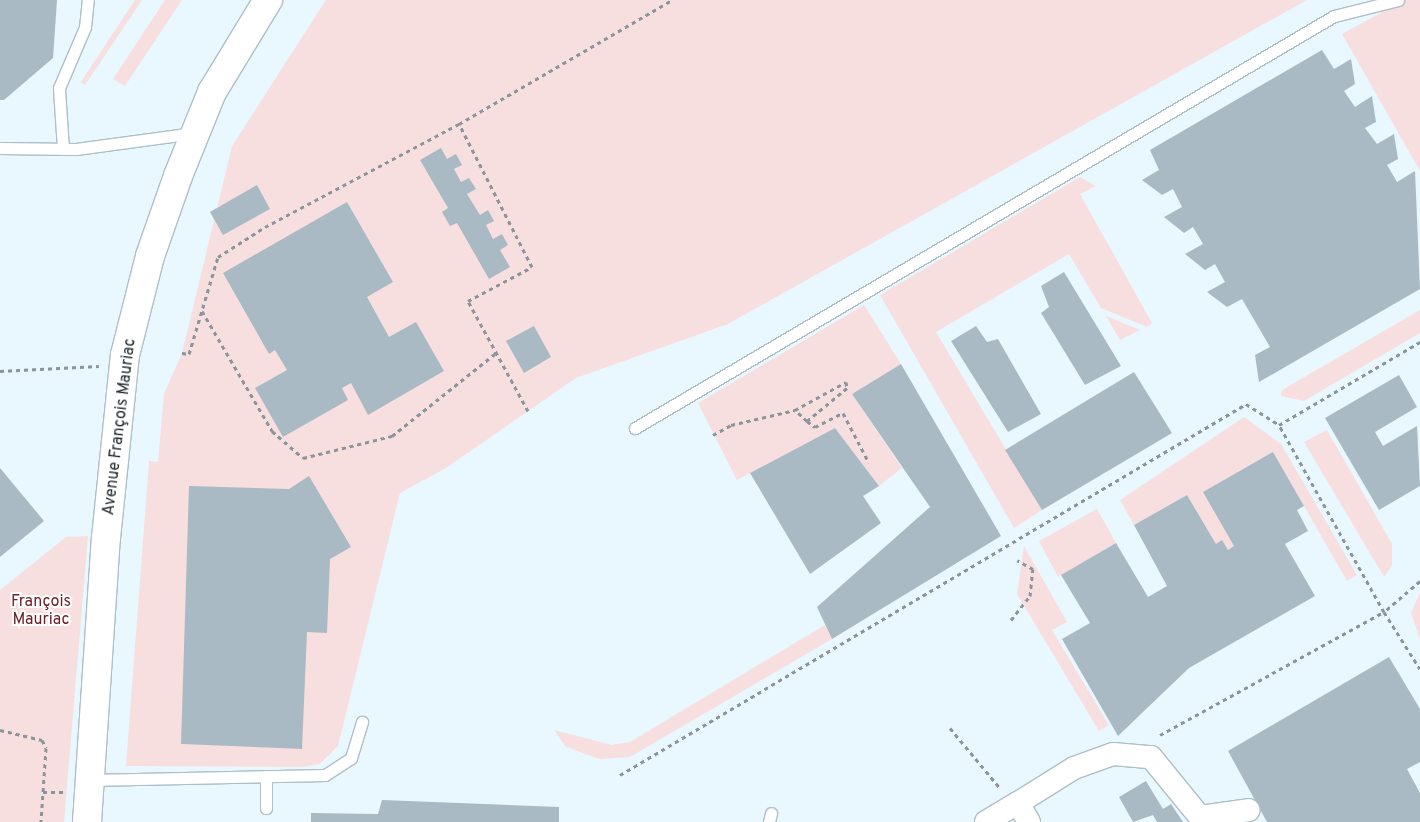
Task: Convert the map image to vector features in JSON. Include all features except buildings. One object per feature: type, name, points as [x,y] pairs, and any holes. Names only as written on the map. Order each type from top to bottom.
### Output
[{"type":"street","name":"Avenue François Mauriac","points":[[87,822],[106,538],[125,368],[150,256],[195,133],[212,92],[268,0]]},
{"type":"street","points":[[986,822],[1074,768],[1114,754],[1151,757],[1200,817],[1249,810]]},
{"type":"street","points":[[1018,803],[1030,822]]},
{"type":"lane","points":[[63,149],[58,88],[85,27],[88,0]]},
{"type":"lane","points":[[636,428],[1334,16],[1398,0]]},
{"type":"lane","points":[[0,148],[63,149],[195,133]]},
{"type":"lane","points":[[90,780],[325,775],[351,758],[362,722]]},
{"type":"lane","points":[[266,776],[266,808]]},
{"type":"path","points":[[182,353],[189,354],[218,257],[264,227],[459,124],[672,0]]},
{"type":"path","points":[[459,124],[532,267],[468,301],[528,411]]},
{"type":"path","points":[[202,311],[272,430],[302,458],[392,436],[496,353]]},
{"type":"path","points":[[1279,426],[1420,342]]},
{"type":"path","points":[[0,371],[125,368]]},
{"type":"path","points":[[713,435],[731,425],[795,410],[846,382],[847,388],[807,421]]},
{"type":"path","points":[[620,775],[1246,404],[1279,426],[1384,612],[1420,669]]},
{"type":"path","points":[[795,410],[815,427],[843,413],[869,463]]},
{"type":"path","points":[[1011,620],[1030,596],[1033,569],[1017,560]]},
{"type":"path","points":[[1151,740],[1384,612],[1420,581]]},
{"type":"path","points":[[950,728],[996,784],[1018,803]]},
{"type":"path","points":[[0,730],[42,740],[46,748],[41,822]]},
{"type":"green space","points":[[135,0],[142,0],[85,85],[81,82]]},
{"type":"green space","points":[[165,0],[182,0],[125,86],[113,79]]},
{"type":"green space","points":[[326,0],[1307,0],[728,324],[576,378],[446,468],[400,493],[338,746],[320,764],[303,767],[126,766],[149,461],[158,462],[164,394],[182,353],[232,146]]},
{"type":"green space","points":[[1404,0],[1420,0],[1420,171],[1342,34]]},
{"type":"green space","points":[[1080,177],[1096,186],[1080,194],[1152,323],[1147,327],[1101,308],[1069,254],[936,332],[1042,510],[1014,528],[880,295]]},
{"type":"green space","points":[[864,305],[901,364],[852,394],[902,468],[879,486],[835,428],[737,480],[698,403]]},
{"type":"green space","points":[[1420,310],[1420,333],[1304,401],[1281,396],[1282,390]]},
{"type":"green space","points":[[1106,316],[1140,330],[1120,340]]},
{"type":"green space","points":[[1244,417],[1281,444],[1357,575],[1347,581],[1273,452],[1234,546],[1228,550],[1216,544],[1187,495],[1134,525],[1120,500]]},
{"type":"green space","points":[[1327,430],[1392,544],[1392,566],[1384,577],[1304,442]]},
{"type":"green space","points":[[1097,509],[1116,543],[1058,577],[1039,541]]},
{"type":"green space","name":"François Mauriac","points":[[88,536],[64,822],[0,822],[0,590],[66,537]]},
{"type":"green space","points":[[1024,546],[1067,622],[1052,630],[1109,725],[1099,731],[1017,594]]},
{"type":"green space","points":[[1420,593],[1420,639],[1411,613]]},
{"type":"green space","points":[[825,625],[832,639],[630,757],[600,759],[582,753],[565,746],[554,730],[612,745],[630,742]]}]
